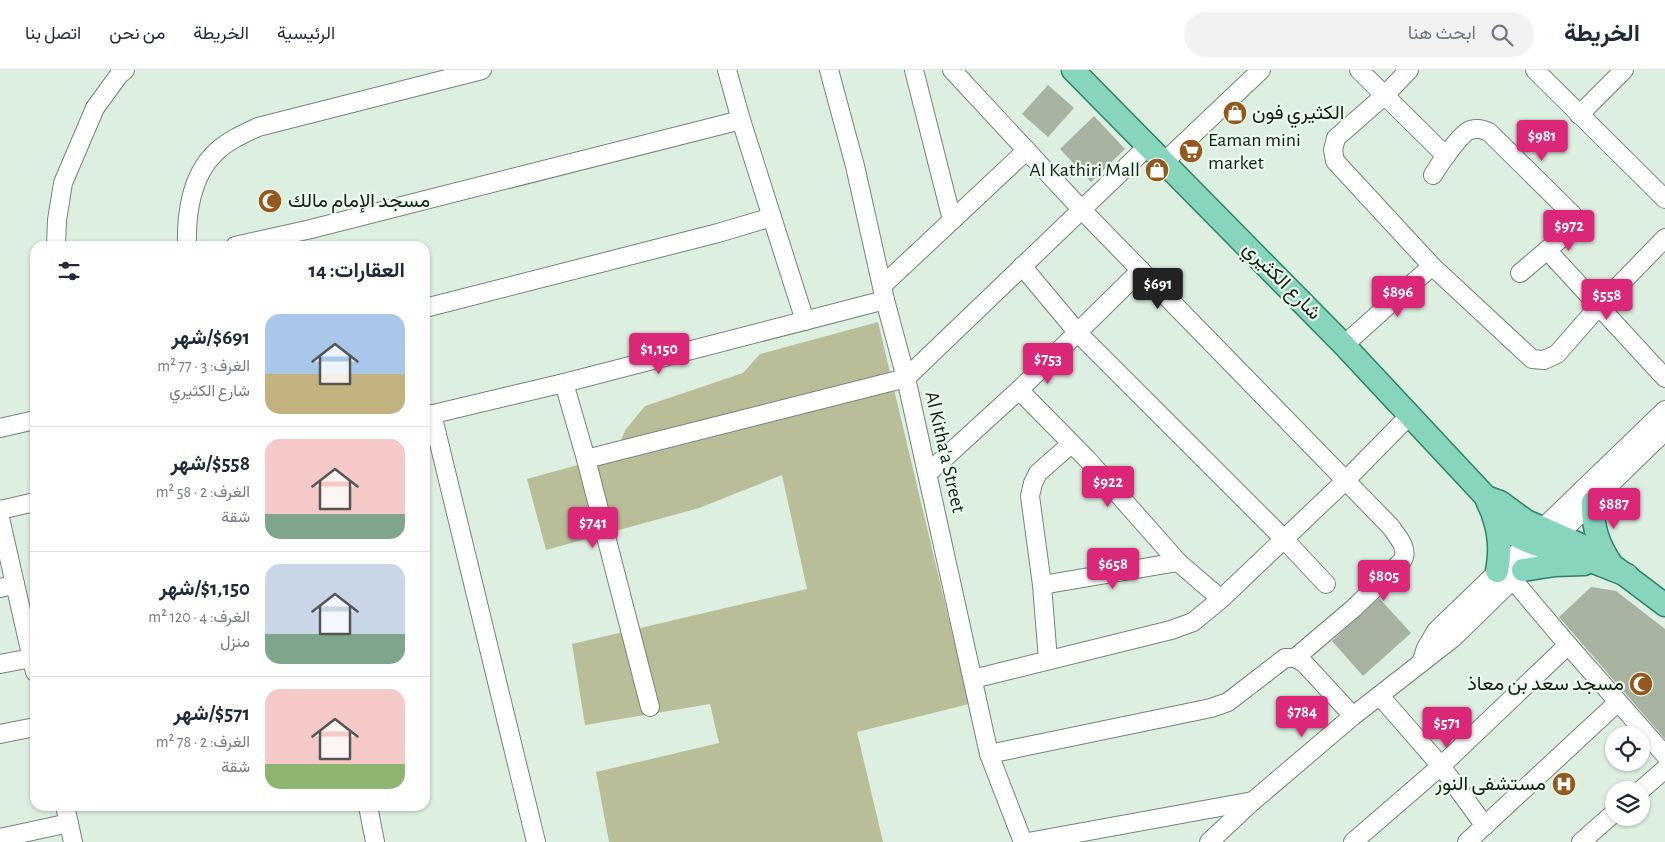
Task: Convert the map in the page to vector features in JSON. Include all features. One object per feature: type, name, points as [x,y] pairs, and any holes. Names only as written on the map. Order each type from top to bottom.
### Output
[{"type":"main road","name":"شارع الكثيري","points":[[1073,70],[1344,345],[1410,415],[1489,505],[1507,530],[1515,536],[1543,538],[1612,568],[1663,600]]},
{"type":"main road","points":[[1489,505],[1498,530],[1500,546],[1511,574],[1555,565],[1612,568],[1597,536],[1593,519],[1593,502]]},
{"type":"street","points":[[56,241],[57,220],[64,183],[94,108],[125,70]]},
{"type":"street","points":[[187,241],[189,206],[196,182],[214,154],[234,138],[258,127],[482,70]]},
{"type":"street","points":[[727,70],[805,321]]},
{"type":"street","name":"Al Kitha'a Street","points":[[829,70],[855,166],[883,293],[906,378],[989,754],[1023,842]]},
{"type":"street","points":[[914,70],[952,220]]},
{"type":"street","points":[[952,70],[1082,210],[1390,526],[1405,549],[1405,556],[1402,561],[1354,608],[1295,658]]},
{"type":"street","points":[[586,459],[906,378],[1082,210],[1261,70]]},
{"type":"street","points":[[1359,70],[1446,156]]},
{"type":"street","points":[[1409,70],[1384,96],[1336,138],[1333,150],[1335,161],[1432,266],[1532,359],[1544,360],[1556,354],[1599,306],[1665,238]]},
{"type":"street","points":[[1535,70],[1665,199]]},
{"type":"street","points":[[1579,115],[1624,70]]},
{"type":"street","points":[[257,241],[741,120]]},
{"type":"street","points":[[1433,175],[1446,156],[1468,131],[1480,128],[1489,132],[1572,214],[1574,221],[1572,229],[1520,273]]},
{"type":"street","points":[[430,415],[564,383],[805,321],[883,293],[952,220],[1027,150]]},
{"type":"street","points":[[430,307],[718,233],[772,216]]},
{"type":"street","points":[[1547,250],[1665,378]]},
{"type":"street","points":[[1022,266],[1078,333],[1284,539],[1326,584]]},
{"type":"street","points":[[1344,345],[1432,266]]},
{"type":"street","points":[[928,473],[1020,390],[1141,270]]},
{"type":"street","points":[[564,383],[586,459],[650,707]]},
{"type":"street","points":[[1020,390],[1087,459],[1178,562],[1221,599]]},
{"type":"street","points":[[1209,842],[1353,716],[1421,663],[1426,648],[1436,631],[1511,574],[1665,410]]},
{"type":"street","points":[[973,679],[1171,630],[1193,622],[1221,599],[1346,480],[1410,415]]},
{"type":"street","points":[[0,428],[30,421]]},
{"type":"street","points":[[430,423],[536,842]]},
{"type":"street","points":[[1511,574],[1543,538],[1593,502],[1665,431]]},
{"type":"street","points":[[1048,660],[1042,586],[1030,496],[1033,483],[1038,474],[1071,444]]},
{"type":"street","points":[[0,510],[30,503]]},
{"type":"street","points":[[0,518],[8,586],[30,656]]},
{"type":"street","points":[[1042,586],[1178,562]]},
{"type":"street","points":[[1511,574],[1568,645],[1665,755]]},
{"type":"street","points":[[1353,842],[1441,766],[1568,645]]},
{"type":"street","points":[[989,754],[1210,708],[1228,702],[1285,658],[1295,658],[1304,663],[1353,716]]},
{"type":"street","points":[[0,664],[30,665]]},
{"type":"street","points":[[1380,696],[1441,766],[1485,826]]},
{"type":"street","points":[[1467,842],[1618,702]]},
{"type":"street","points":[[0,734],[30,728]]},
{"type":"street","points":[[1650,782],[1665,769]]},
{"type":"street","points":[[1028,842],[1254,801]]},
{"type":"street","points":[[369,811],[375,842]]},
{"type":"street","points":[[0,838],[67,815],[73,842]]},
{"type":"street","points":[[1584,841],[1605,821]]},
{"type":"green space","points":[[878,322],[969,704],[857,732],[883,842],[609,842],[596,772],[719,743],[710,704],[585,725],[572,644],[807,589],[782,475],[699,508],[546,550],[527,479],[614,455],[626,429],[645,406],[743,373],[760,354]]},
{"type":"building","points":[[1048,85],[1074,108],[1048,137],[1022,114]]},
{"type":"building","points":[[1094,116],[1125,149],[1091,182],[1060,149]]},
{"type":"building","name":"مسجد سعد بن معاذ","points":[[1591,587],[1616,591],[1665,629],[1665,739],[1559,617]]},
{"type":"building","points":[[1379,598],[1411,633],[1363,676],[1332,641]]},
{"type":"place","name":"الكثيري فون","points":[[1235,113]]},
{"type":"place","name":"Eaman mini market","points":[[1191,151]]},
{"type":"place","name":"Al Kathiri Mall","points":[[1157,170]]},
{"type":"place","name":"مسجد الإمام مالك","points":[[270,201]]},
{"type":"place","name":"مسجد سعد بن معاذ","points":[[1641,684]]},
{"type":"place","name":"مستشفى النور","points":[[1564,784]]}]
